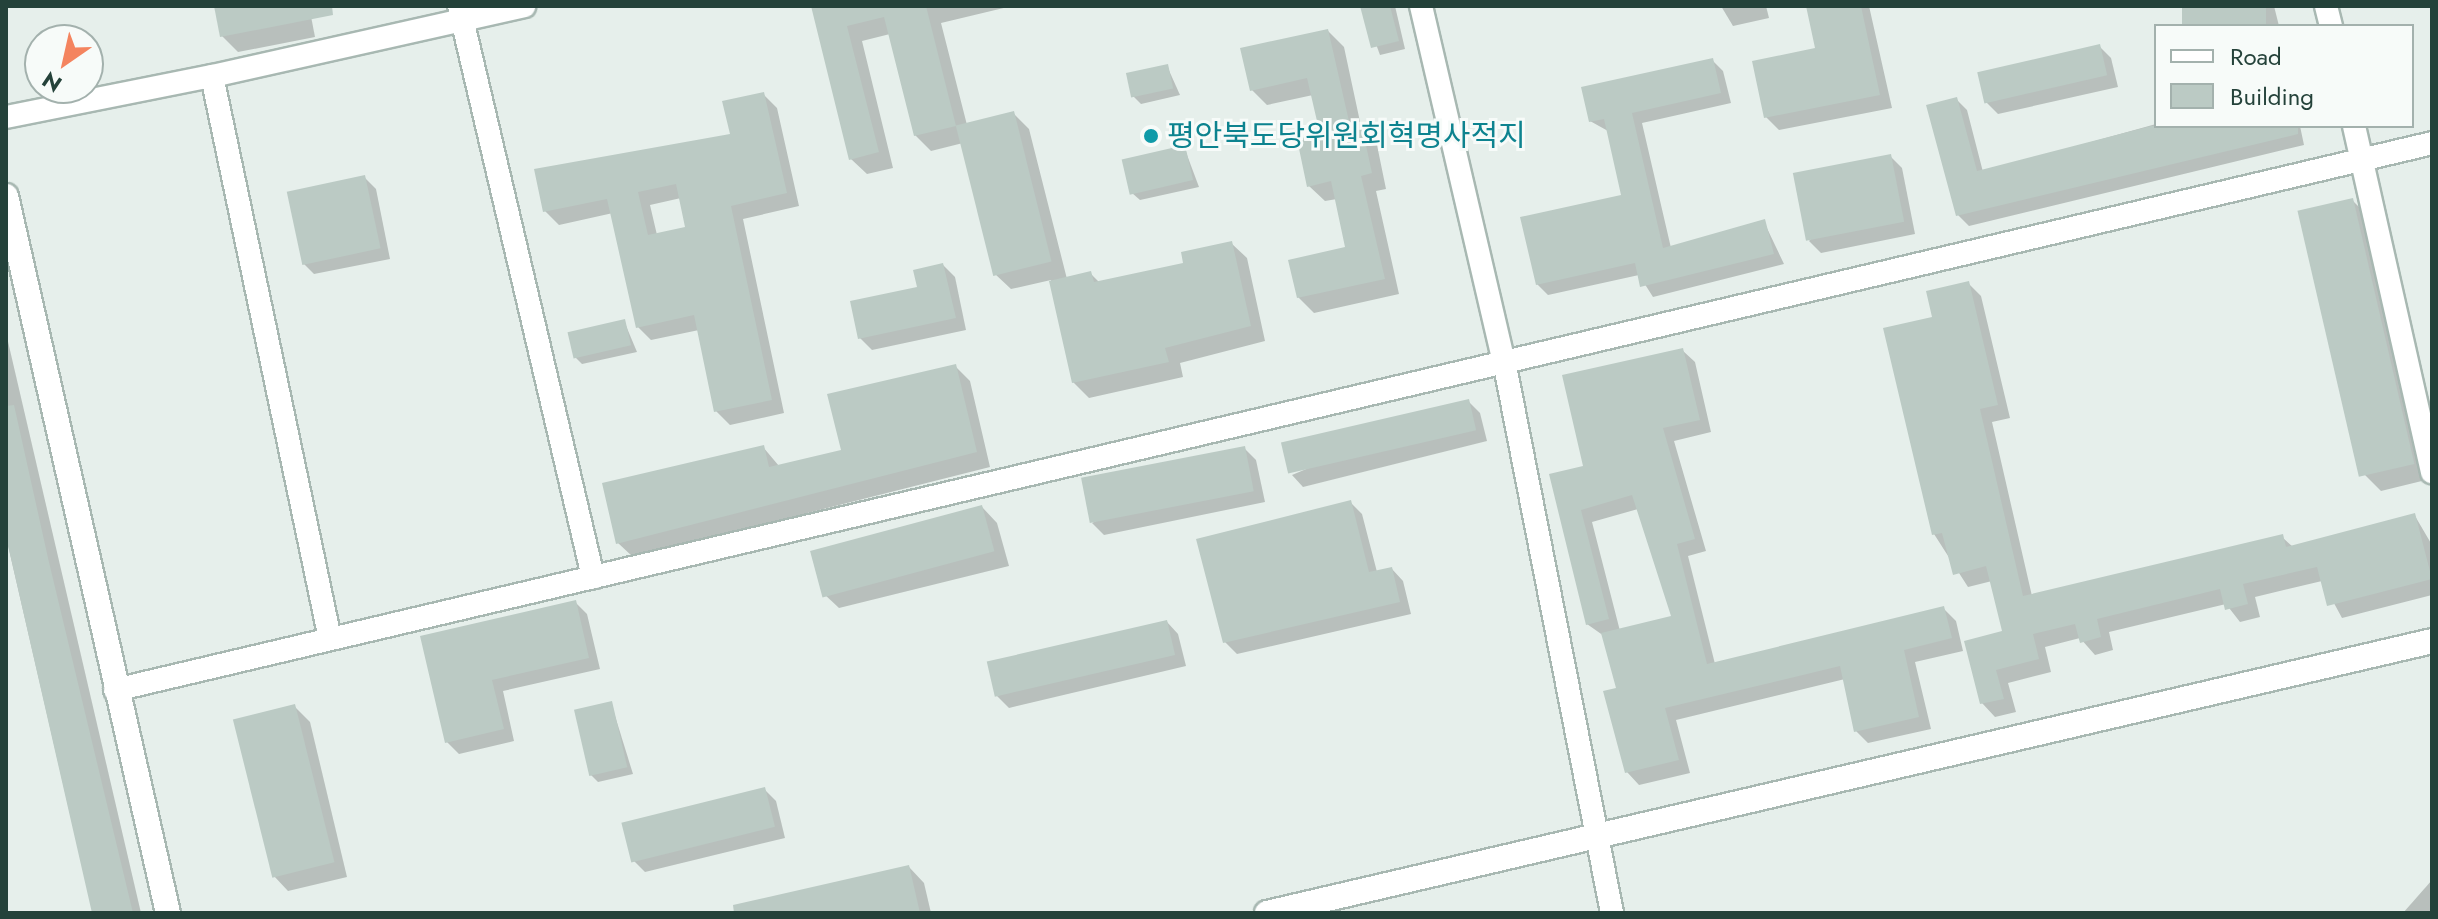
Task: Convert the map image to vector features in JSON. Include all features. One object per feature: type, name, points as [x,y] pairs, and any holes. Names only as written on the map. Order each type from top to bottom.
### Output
[{"type":"street","points":[[6,117],[212,76],[460,13],[524,6]]},
{"type":"street","points":[[1421,6],[1505,366],[1612,913]]},
{"type":"street","points":[[460,13],[593,577]]},
{"type":"street","points":[[212,76],[330,639]]},
{"type":"street","points":[[2354,128],[2432,472]]},
{"type":"street","points":[[115,690],[1505,366],[2432,143]]},
{"type":"street","points":[[6,196],[115,690],[168,913]]},
{"type":"street","points":[[1267,913],[2432,641]]},
{"type":"building","points":[[214,6],[332,6],[333,15],[220,37]]},
{"type":"building","points":[[811,6],[926,6],[956,126],[914,136],[884,17],[847,26],[879,152],[849,160]]},
{"type":"building","points":[[1360,6],[1390,6],[1399,41],[1371,48]]},
{"type":"building","points":[[1806,6],[1861,6],[1880,95],[1764,118],[1752,61],[1815,48]]},
{"type":"building","points":[[2182,6],[2266,6],[2266,24],[2182,24]]},
{"type":"building","points":[[1328,29],[1351,130],[1362,127],[1372,173],[1361,176],[1385,279],[1297,298],[1288,260],[1345,247],[1331,181],[1307,187],[1297,139],[1320,134],[1307,78],[1250,91],[1240,48]]},
{"type":"building","points":[[2100,44],[2107,75],[1984,104],[1977,72]]},
{"type":"building","points":[[1713,58],[1721,93],[1632,113],[1663,248],[1765,219],[1774,254],[1640,287],[1635,263],[1536,285],[1520,217],[1621,195],[1604,119],[1589,122],[1581,87]]},
{"type":"building","points":[[1168,64],[1173,88],[1131,97],[1126,73]]},
{"type":"building","points":[[764,92],[787,193],[731,206],[772,400],[714,412],[694,315],[636,328],[607,199],[543,212],[534,169],[730,134],[722,101]],"holes":[[[676,184],[685,227],[648,235],[638,192]]]},
{"type":"building","points":[[1957,97],[1977,171],[2151,126],[2298,128],[2298,134],[1956,216],[1926,105]]},
{"type":"building","points":[[1014,111],[1051,261],[993,276],[956,126]]},
{"type":"building","points":[[1185,145],[1193,180],[1130,195],[1122,160]]},
{"type":"building","points":[[1891,154],[1904,222],[1806,241],[1793,173]]},
{"type":"building","points":[[365,175],[381,248],[302,265],[287,192]]},
{"type":"building","points":[[2353,198],[2414,464],[2359,477],[2297,211]]},
{"type":"building","points":[[1232,241],[1251,326],[1165,348],[1169,362],[1072,383],[1049,281],[1091,271],[1094,282],[1183,263],[1181,252]]},
{"type":"building","points":[[943,263],[956,318],[858,339],[850,301],[917,287],[913,270]]},
{"type":"building","points":[[1969,281],[1998,405],[1980,409],[2023,596],[2283,534],[2286,547],[2415,513],[2432,579],[2327,606],[2317,567],[2243,584],[2248,604],[2225,610],[2220,589],[2097,619],[2101,637],[2080,643],[2075,624],[2033,634],[2039,659],[1996,670],[2004,699],[1980,704],[1964,641],[2002,631],[1986,566],[1953,575],[1942,533],[1932,535],[1883,328],[1932,317],[1926,291]]},
{"type":"building","points":[[625,319],[631,345],[574,359],[568,332]]},
{"type":"building","points":[[1683,348],[1700,420],[1663,428],[1695,539],[1677,544],[1707,664],[1944,606],[1952,638],[1904,650],[1919,717],[1854,732],[1840,666],[1665,708],[1679,760],[1625,773],[1603,691],[1616,688],[1601,633],[1671,616],[1632,495],[1581,510],[1609,619],[1586,625],[1549,474],[1583,466],[1562,375]]},
{"type":"building","points":[[956,364],[977,452],[616,544],[602,483],[764,445],[769,467],[841,450],[827,394]]},
{"type":"building","points":[[1469,399],[1476,430],[1288,474],[1281,442]]},
{"type":"building","points":[[14,405],[133,913],[92,913],[6,536],[6,406]]},
{"type":"building","points":[[1245,446],[1254,491],[1090,523],[1081,478]]},
{"type":"building","points":[[1351,500],[1369,572],[1392,567],[1400,602],[1223,643],[1196,539]]},
{"type":"building","points":[[982,505],[994,551],[822,597],[810,551]]},
{"type":"building","points":[[576,600],[589,658],[492,680],[504,729],[445,743],[420,636]]},
{"type":"building","points":[[1167,620],[1175,655],[995,697],[987,662]]},
{"type":"building","points":[[612,701],[627,767],[589,776],[574,710]]},
{"type":"building","points":[[295,704],[334,862],[272,878],[233,719]]},
{"type":"building","points":[[765,787],[775,827],[631,863],[621,823]]},
{"type":"building","points":[[909,865],[920,913],[734,913],[733,905]]},
{"type":"place","name":"평안북도당위원회혁명사적지","points":[[1151,136]]}]
